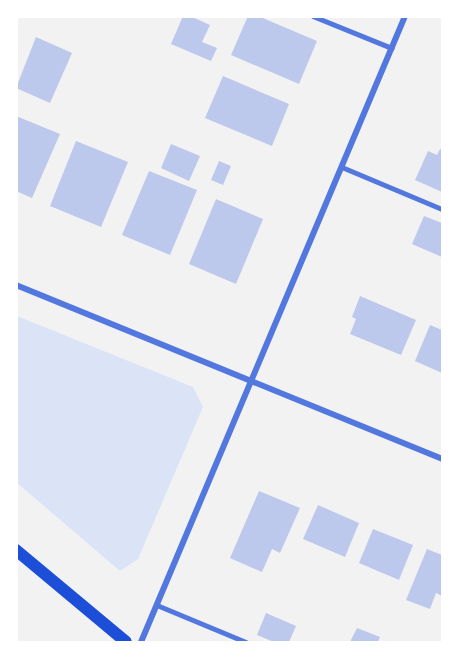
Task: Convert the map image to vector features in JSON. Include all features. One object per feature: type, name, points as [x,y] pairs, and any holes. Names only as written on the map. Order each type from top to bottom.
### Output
[{"type":"main road","points":[[16,550],[126,642]]},
{"type":"street","points":[[141,642],[405,16]]},
{"type":"street","points":[[16,285],[442,459]]},
{"type":"lane","points":[[313,16],[392,48]]},
{"type":"lane","points":[[342,167],[442,209]]},
{"type":"lane","points":[[157,605],[246,642]]},
{"type":"shaded area","points":[[17,316],[193,387],[203,407],[138,559],[120,571],[17,483]]},
{"type":"building","points":[[183,16],[190,16],[210,25],[202,42],[217,48],[211,61],[171,44]]},
{"type":"building","points":[[248,16],[258,16],[317,41],[299,84],[231,55]]},
{"type":"building","points":[[36,37],[72,53],[50,103],[16,88]]},
{"type":"building","points":[[223,76],[289,104],[272,146],[205,118]]},
{"type":"building","points":[[16,116],[60,134],[32,198],[16,191]]},
{"type":"building","points":[[76,141],[128,162],[101,227],[50,206]]},
{"type":"building","points":[[171,144],[200,156],[189,181],[161,168]]},
{"type":"building","points":[[440,149],[442,150],[442,192],[415,180],[428,151],[437,155]]},
{"type":"building","points":[[219,161],[231,166],[223,185],[211,180]]},
{"type":"building","points":[[149,171],[197,190],[170,255],[122,235]]},
{"type":"building","points":[[216,199],[263,219],[236,284],[189,264]]},
{"type":"building","points":[[424,216],[442,223],[442,257],[412,244]]},
{"type":"building","points":[[360,296],[416,320],[401,355],[350,334],[356,319],[352,317]]},
{"type":"building","points":[[430,325],[442,330],[442,373],[415,361]]},
{"type":"building","points":[[259,491],[300,508],[280,553],[272,549],[262,572],[230,558]]},
{"type":"building","points":[[318,505],[359,523],[345,557],[303,539]]},
{"type":"building","points":[[373,529],[413,545],[399,580],[359,563]]},
{"type":"building","points":[[427,549],[442,555],[442,596],[436,593],[430,609],[406,600]]},
{"type":"building","points":[[266,613],[296,626],[289,642],[274,642],[257,635]]},
{"type":"building","points":[[357,628],[380,637],[378,642],[350,642]]}]
